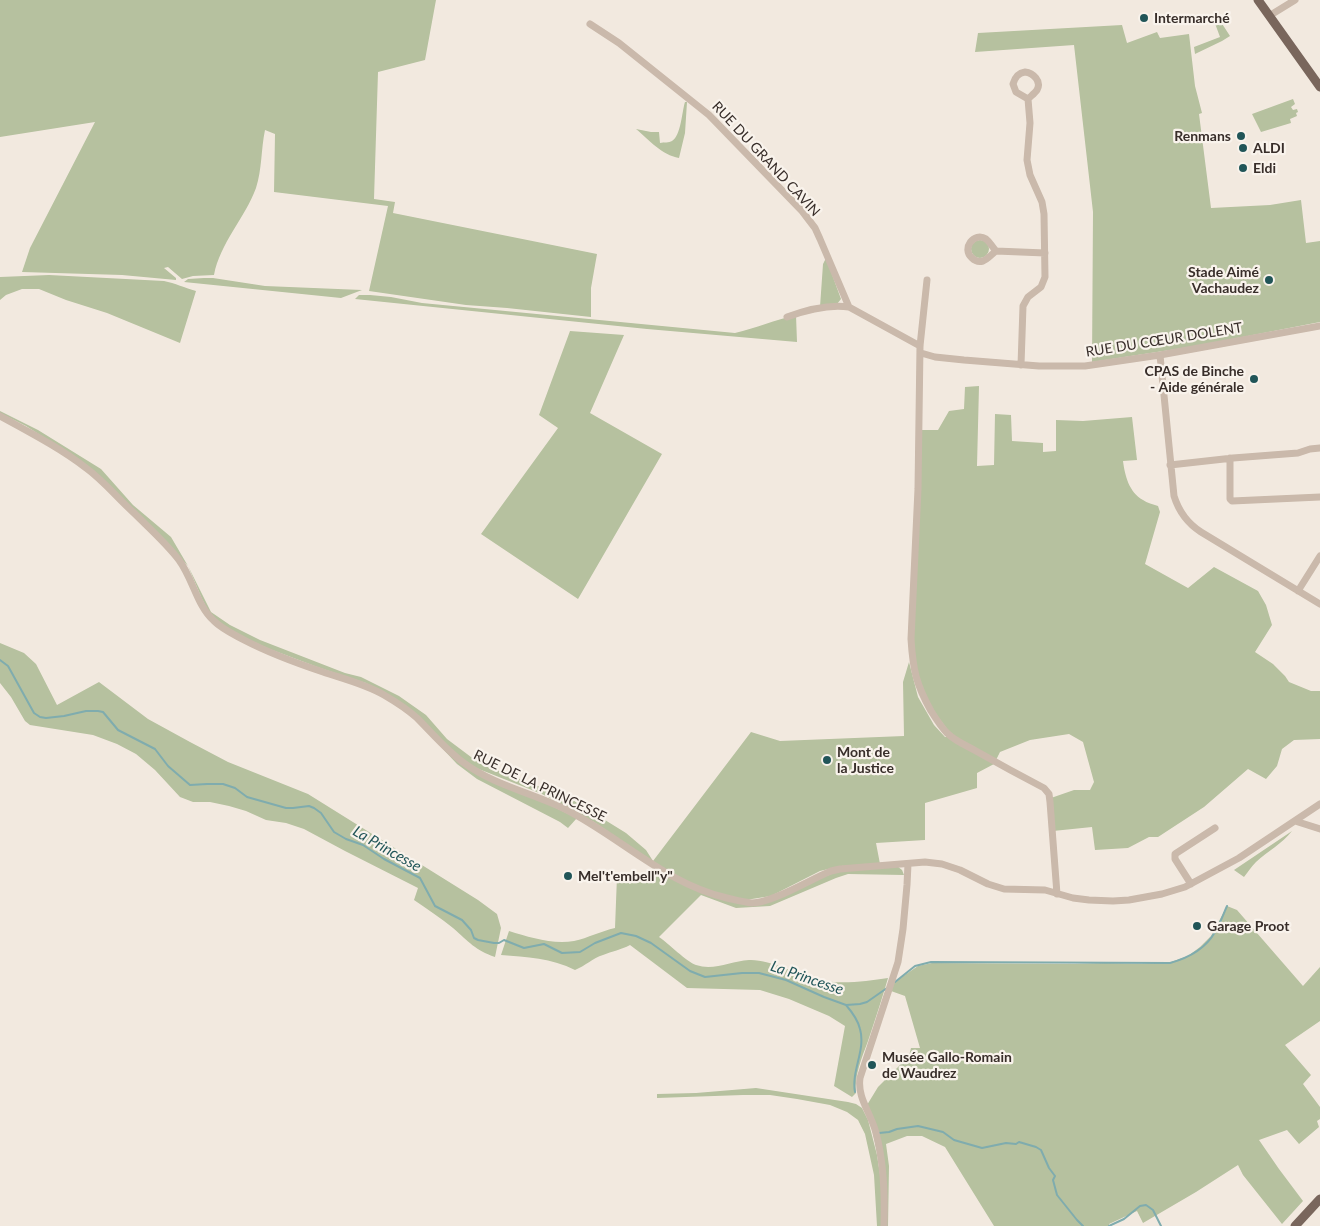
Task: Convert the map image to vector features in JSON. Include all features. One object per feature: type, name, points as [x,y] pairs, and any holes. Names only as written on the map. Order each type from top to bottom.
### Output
[{"type":"main road","points":[[1258,0],[1320,87]]},
{"type":"main road","points":[[1295,1226],[1316,1209],[1320,1199]]},
{"type":"street","points":[[1269,16],[1295,0]]},
{"type":"street","name":"RUE DU GRAND CAVIN","points":[[590,24],[619,42],[709,115],[802,211],[820,239],[849,307]]},
{"type":"street","points":[[1021,365],[1023,306],[1028,297],[1041,286],[1044,280],[1045,253],[1042,202],[1030,175],[1027,160],[1030,123],[1028,99]]},
{"type":"street","points":[[996,251],[1045,253]]},
{"type":"street","points":[[927,280],[921,349],[918,489],[911,639],[915,676],[923,698],[946,733],[1044,788],[1047,792],[1050,802],[1056,894]]},
{"type":"street","points":[[787,317],[819,309],[839,306],[849,307],[921,349]]},
{"type":"street","name":"RUE DU CŒUR DOLENT","points":[[921,349],[935,356],[964,360],[1039,366],[1085,366],[1160,355],[1320,326]]},
{"type":"street","points":[[1160,355],[1170,465],[1176,501],[1182,514],[1192,526],[1320,604]]},
{"type":"street","name":"RUE DE LA PRINCESSE","points":[[0,416],[53,446],[98,478],[172,551],[184,567],[204,609],[213,621],[229,632],[261,648],[306,666],[358,683],[382,694],[410,712],[459,760],[475,770],[565,809],[604,831],[639,856],[672,876],[717,896],[756,903],[775,897],[840,869],[925,862],[942,864],[960,870],[996,887],[1012,890],[1045,890],[1089,900],[1128,900],[1162,894],[1191,884],[1239,858],[1320,804]]},
{"type":"street","points":[[1170,465],[1230,458],[1298,454],[1310,449],[1320,448]]},
{"type":"street","points":[[1230,458],[1230,499],[1232,501],[1320,497]]},
{"type":"street","points":[[1298,591],[1320,556]]},
{"type":"street","points":[[1295,821],[1320,829]]},
{"type":"street","points":[[1191,884],[1174,859],[1175,854],[1215,828]]},
{"type":"street","points":[[884,1226],[885,1206],[882,1165],[876,1131],[860,1094],[859,1086],[898,962],[903,929],[908,864]]},
{"type":"green space","points":[[0,0],[436,0],[425,60],[378,72],[374,199],[395,202],[393,213],[597,254],[591,288],[591,317],[466,305],[369,291],[388,206],[274,192],[275,134],[265,130],[256,188],[246,210],[227,241],[214,275],[193,276],[182,279],[168,267],[164,268],[176,280],[122,275],[22,272],[30,248],[95,122],[0,137]]},
{"type":"green space","points":[[1217,16],[1230,36],[1195,54],[1194,47],[1220,37],[1213,18]]},
{"type":"green space","points":[[1122,25],[1127,43],[1157,32],[1160,38],[1189,34],[1195,86],[1202,113],[1199,114],[1211,208],[1270,205],[1301,200],[1306,243],[1320,241],[1320,322],[1196,346],[1092,362],[1093,212],[1074,45],[975,52],[978,33]]},
{"type":"green space","points":[[1293,99],[1295,104],[1291,107],[1293,110],[1297,109],[1298,112],[1296,113],[1297,116],[1290,119],[1291,123],[1261,132],[1252,114]]},
{"type":"green space","points":[[685,102],[687,102],[685,133],[679,158],[661,150],[636,129],[659,132],[660,143],[672,141],[679,129]]},
{"type":"green space","points":[[976,240],[984,240],[989,245],[987,256],[976,258],[971,253],[971,245]]},
{"type":"green space","points":[[826,258],[841,299],[837,304],[820,307],[823,264]]},
{"type":"green space","points":[[49,275],[164,281],[196,291],[180,343],[107,313],[39,289],[22,289],[6,295],[0,300],[0,277]]},
{"type":"green space","points":[[213,278],[265,286],[362,290],[341,298],[184,282],[188,279]]},
{"type":"green space","points":[[359,295],[391,297],[422,303],[735,333],[796,315],[797,342],[647,329],[355,299]]},
{"type":"green space","points":[[570,331],[624,335],[590,413],[662,454],[578,599],[481,534],[558,428],[539,415]]},
{"type":"green space","points":[[979,386],[977,466],[994,465],[995,414],[1011,415],[1012,441],[1043,443],[1043,452],[1056,451],[1056,420],[1083,421],[1132,417],[1137,460],[1123,461],[1127,478],[1134,493],[1145,501],[1158,506],[1160,512],[1145,564],[1188,588],[1214,567],[1258,591],[1266,605],[1272,625],[1255,652],[1273,664],[1289,682],[1311,691],[1320,691],[1320,739],[1294,740],[1282,749],[1277,766],[1266,779],[1248,769],[1204,807],[1158,837],[1149,837],[1128,848],[1095,850],[1092,827],[1053,831],[1051,798],[1074,790],[1090,790],[1094,782],[1083,742],[1069,734],[1030,740],[1000,752],[994,764],[977,773],[977,788],[925,803],[925,840],[876,843],[880,864],[841,866],[820,871],[771,896],[732,900],[684,881],[631,847],[594,822],[542,794],[471,766],[409,708],[366,683],[267,648],[229,630],[211,616],[188,566],[211,612],[230,625],[260,640],[345,673],[361,677],[399,696],[426,715],[447,739],[479,763],[571,799],[626,833],[646,850],[653,861],[751,732],[780,741],[904,736],[903,682],[909,662],[918,697],[934,725],[945,737],[953,737],[930,706],[917,679],[914,654],[921,430],[938,430],[949,411],[964,409],[965,387]]},
{"type":"green space","points":[[0,411],[38,430],[101,469],[133,505],[171,537],[188,566],[92,470],[26,426],[0,413]]},
{"type":"green space","points":[[0,643],[24,653],[36,664],[57,705],[99,682],[148,719],[228,762],[308,794],[478,900],[497,914],[501,928],[495,957],[477,948],[448,924],[414,900],[418,888],[304,829],[286,823],[266,820],[229,806],[210,802],[193,802],[180,797],[155,770],[136,754],[117,744],[93,735],[30,725],[25,721],[0,683]]},
{"type":"green space","points":[[441,747],[454,758],[577,818],[568,828],[477,779],[457,764]]},
{"type":"green space","points":[[1292,831],[1284,840],[1256,862],[1244,877],[1234,870]]},
{"type":"green space","points":[[897,866],[904,875],[848,874],[770,906],[736,908],[701,895],[659,937],[688,960],[703,967],[757,960],[819,980],[854,982],[888,978],[859,1067],[856,1093],[852,1097],[834,1086],[845,1026],[829,1016],[789,999],[760,990],[687,988],[630,945],[599,956],[575,970],[557,963],[529,957],[501,955],[509,931],[541,940],[566,942],[579,940],[615,928],[617,876],[630,884],[636,878],[646,882],[653,868],[676,881],[754,903],[837,872]]},
{"type":"green space","points":[[1227,906],[1237,910],[1303,986],[1320,967],[1320,1021],[1285,1045],[1311,1075],[1303,1084],[1320,1107],[1320,1119],[1317,1121],[1319,1127],[1299,1144],[1287,1130],[1259,1140],[1303,1201],[1282,1224],[1243,1175],[1238,1165],[1143,1223],[1137,1211],[1109,1224],[1109,1226],[994,1226],[945,1147],[922,1136],[907,1136],[886,1144],[889,1166],[888,1226],[885,1226],[886,1195],[867,1105],[878,1087],[909,1056],[911,1048],[920,1048],[905,996],[891,991],[893,982],[918,966],[932,963],[1140,964],[1171,962],[1188,956],[1211,936]]},
{"type":"green space","points":[[756,1088],[848,1102],[862,1108],[868,1120],[877,1155],[881,1181],[881,1226],[877,1226],[874,1175],[865,1134],[858,1120],[847,1112],[830,1105],[770,1095],[657,1098],[657,1094]]},
{"type":"waterway","name":"La Princesse","points":[[0,660],[8,666],[34,713],[40,717],[64,716],[86,711],[103,712],[118,730],[155,749],[168,766],[190,785],[223,784],[235,788],[247,797],[286,808],[309,806],[314,808],[321,813],[334,832],[363,845],[384,859],[420,878],[435,906],[462,920],[471,930],[474,938],[478,940],[494,943],[504,940],[524,948],[544,944],[562,953],[580,952],[595,943],[621,933],[636,936],[651,943],[690,971],[705,977],[759,973],[786,980],[846,1005],[867,1002],[887,988]]},
{"type":"waterway","name":"La Princesse","points":[[895,982],[915,966],[931,962],[1170,963],[1202,948],[1217,929],[1227,906]]},
{"type":"waterway","points":[[846,1005],[858,1022],[861,1037],[854,1084],[855,1092]]},
{"type":"waterway","points":[[879,1133],[918,1126],[943,1132],[954,1140],[982,1148],[1019,1142],[1036,1147],[1041,1150],[1055,1176],[1053,1180],[1057,1195],[1083,1226]]},
{"type":"waterway","points":[[1109,1226],[1124,1219],[1140,1206],[1146,1205],[1153,1210],[1161,1226]]},
{"type":"place","name":"Intermarché","points":[[1144,18]]},
{"type":"place","name":"Renmans","points":[[1241,136]]},
{"type":"place","name":"ALDI","points":[[1243,148]]},
{"type":"place","name":"Eldi","points":[[1243,168]]},
{"type":"place","name":"Stade Aimé Vachaudez","points":[[1269,280]]},
{"type":"place","name":"CPAS de Binche - Aide générale","points":[[1254,379]]},
{"type":"place","name":"Mont de la Justice","points":[[827,760]]},
{"type":"place","name":"Mel't'embell\"y\"","points":[[568,876]]},
{"type":"place","name":"Garage Proot","points":[[1197,926]]},
{"type":"place","name":"Musée Gallo-Romain de Waudrez","points":[[872,1065]]}]
